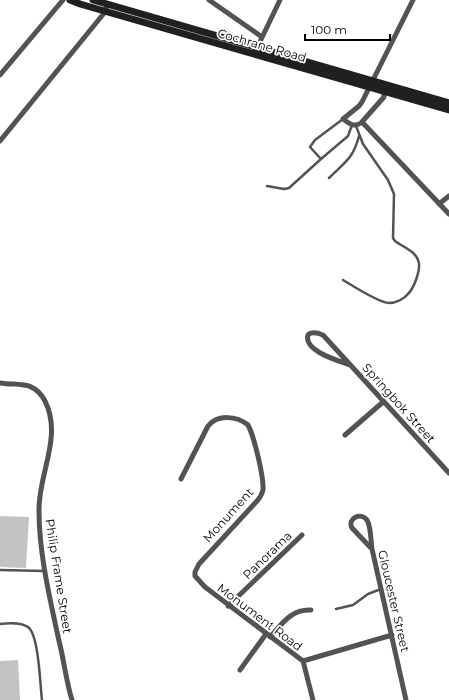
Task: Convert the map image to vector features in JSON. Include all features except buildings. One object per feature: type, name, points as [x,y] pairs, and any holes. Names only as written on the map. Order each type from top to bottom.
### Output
[{"type":"street","points":[[0,75],[63,0]]},
{"type":"street","name":"Cochrane Road","points":[[70,0],[106,12],[256,51],[371,84],[384,92],[449,110]]},
{"type":"street","name":"Cochrane Road","points":[[93,0],[256,51]]},
{"type":"street","points":[[209,0],[262,37]]},
{"type":"street","points":[[256,51],[280,0]]},
{"type":"street","points":[[383,84],[384,97],[362,122],[354,125],[343,119],[359,106],[413,0]]},
{"type":"street","points":[[0,141],[106,12],[107,4]]},
{"type":"street","name":"Cochrane Road","points":[[371,84],[383,84],[449,103]]},
{"type":"street","points":[[362,122],[449,214]]},
{"type":"street","points":[[439,204],[449,196]]},
{"type":"street","name":"Springbok Street","points":[[350,365],[316,351],[307,341],[308,335],[318,333],[323,335],[449,473]]},
{"type":"street","name":"Philip Frame Street","points":[[0,383],[26,384],[33,388],[44,400],[51,417],[50,446],[38,509],[39,529],[66,676],[72,700]]},
{"type":"street","points":[[345,435],[383,402]]},
{"type":"street","name":"Monument","points":[[181,479],[212,421],[215,419],[228,418],[238,419],[248,424],[263,484],[261,497],[199,564],[195,572],[196,576]]},
{"type":"street","name":"Gloucester Street","points":[[372,550],[352,528],[350,523],[351,519],[354,517],[362,517],[367,520],[372,550],[406,700]]},
{"type":"street","name":"Panorama","points":[[228,606],[302,535]]},
{"type":"street","name":"Monument Road","points":[[196,576],[205,587],[228,606],[302,661],[312,700]]},
{"type":"street","points":[[240,670],[268,636],[290,616],[299,610],[311,610]]},
{"type":"street","points":[[302,661],[392,635]]},
{"type":"lane","points":[[321,159],[310,147],[315,140],[343,119]]},
{"type":"lane","points":[[343,280],[380,300],[390,303],[399,301],[408,295],[419,273],[420,267],[419,261],[415,254],[395,241],[394,194],[388,180],[367,150],[354,125]]},
{"type":"lane","points":[[267,186],[282,189],[289,188],[348,136],[354,125]]},
{"type":"lane","points":[[329,178],[352,156],[356,150],[360,135]]},
{"type":"lane","points":[[0,570],[46,571]]},
{"type":"lane","points":[[336,609],[352,605],[368,594],[381,589]]},
{"type":"lane","points":[[0,624],[12,623],[22,625],[33,633],[36,643],[42,700]]}]
